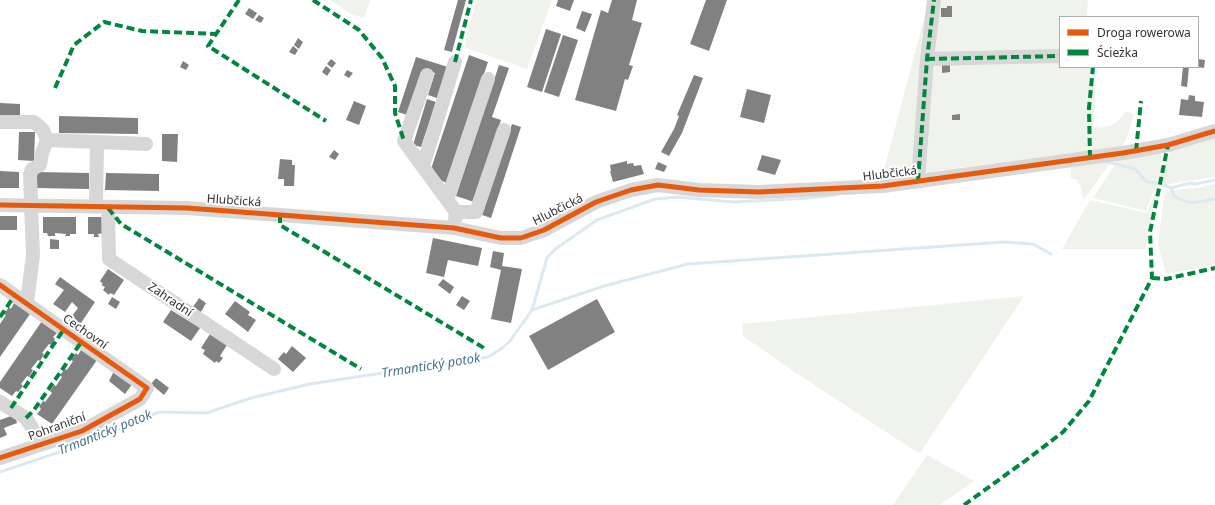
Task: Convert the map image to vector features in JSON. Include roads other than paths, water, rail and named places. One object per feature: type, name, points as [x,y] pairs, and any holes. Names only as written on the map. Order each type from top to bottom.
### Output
[{"type":"street","points":[[918,181],[927,59],[934,0]]},
{"type":"street","points":[[927,59],[1059,56]]},
{"type":"street","points":[[423,166],[455,62]]},
{"type":"street","points":[[427,75],[404,141],[456,212],[454,228]]},
{"type":"street","points":[[447,200],[488,79]]},
{"type":"street","points":[[0,122],[34,122],[43,130],[47,140],[42,153],[40,165],[32,169],[30,173],[33,255],[27,302]]},
{"type":"street","points":[[456,212],[476,212],[504,130]]},
{"type":"street","name":"Hlubčická","points":[[0,205],[102,208],[187,208],[454,228],[501,238],[521,238],[544,230],[596,202],[631,190],[658,185],[699,190],[759,192],[883,186],[1122,153],[1168,145],[1215,131]]},
{"type":"street","points":[[47,140],[146,144]]},
{"type":"street","points":[[97,143],[102,208]]},
{"type":"street","name":"Zahradní","points":[[102,208],[110,259],[274,369]]},
{"type":"street","name":"Cechovní","points":[[0,285],[27,302],[147,388],[140,399]]},
{"type":"street","name":"Pohraniční","points":[[0,458],[82,431],[140,399]]},
{"type":"street","points":[[0,402],[26,418],[42,444]]},
{"type":"waterway","points":[[1108,162],[1135,169],[1147,182],[1156,183]]},
{"type":"waterway","points":[[1163,185],[1171,188],[1190,183],[1195,184],[1215,180]]},
{"type":"waterway","points":[[1171,188],[1174,196],[1184,201],[1199,202],[1215,199]]},
{"type":"waterway","name":"Trmantický potok","points":[[0,472],[83,444],[159,412],[207,413],[251,398],[310,384],[488,357],[510,341],[532,310],[547,258],[554,250],[597,220],[655,199],[677,197],[734,202],[835,195]]},
{"type":"waterway","points":[[532,310],[604,286],[688,264],[1004,242],[1033,244],[1051,254]]}]
